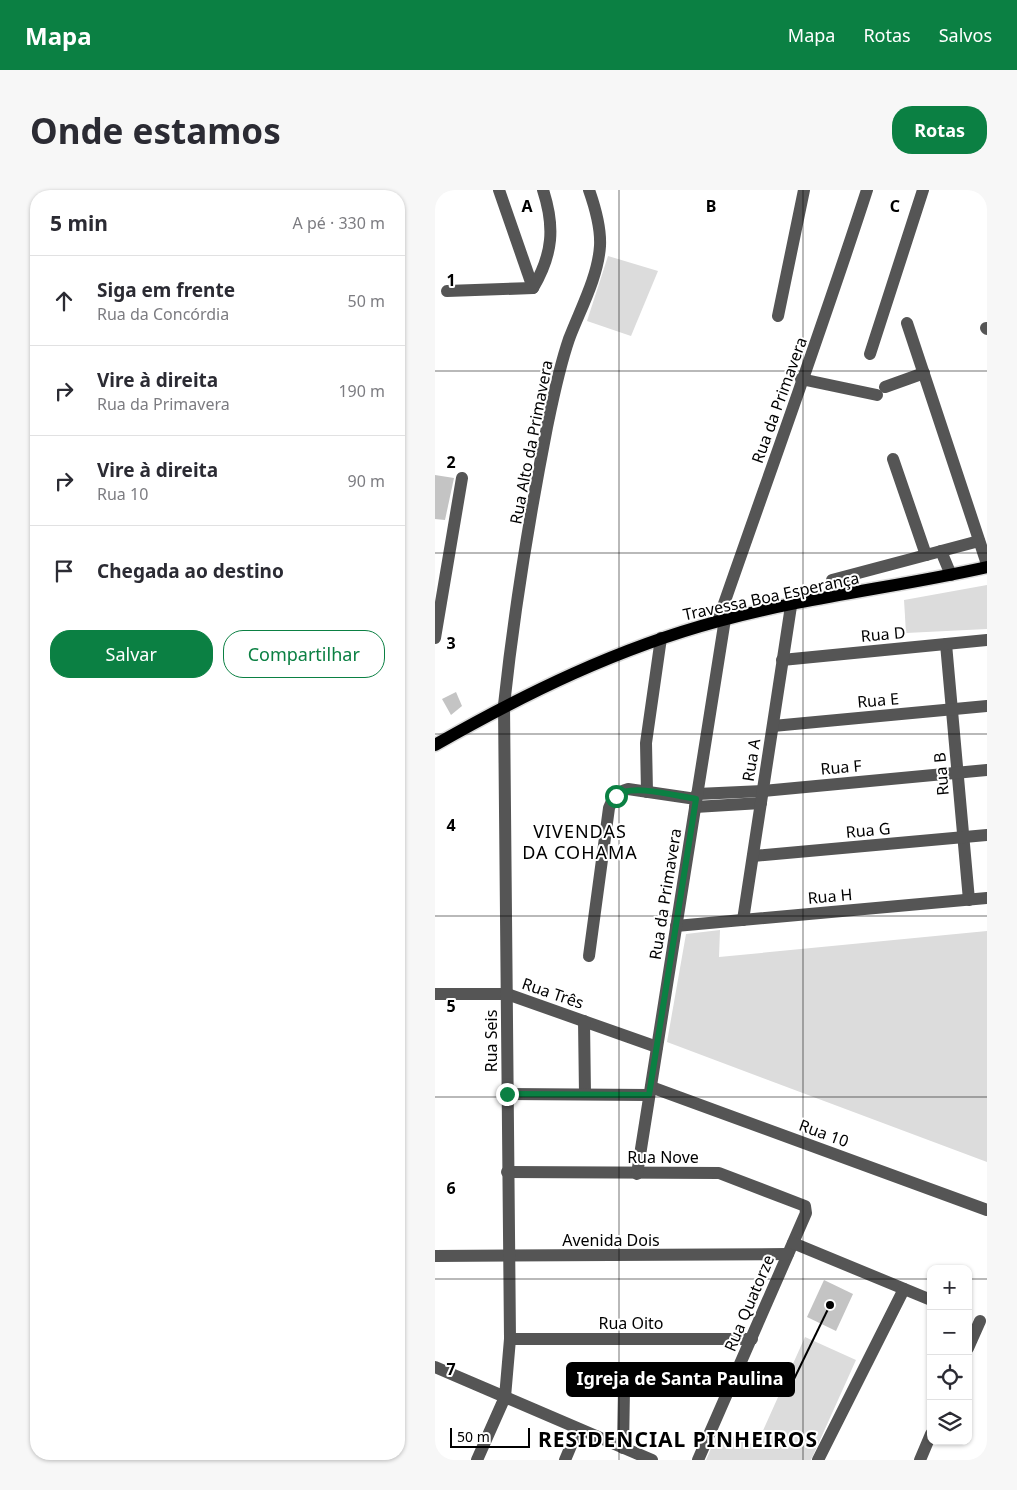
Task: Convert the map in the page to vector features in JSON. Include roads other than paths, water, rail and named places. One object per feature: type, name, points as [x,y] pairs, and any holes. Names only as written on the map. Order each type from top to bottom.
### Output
[{"type":"main road","name":"Travessa Boa Esperança","points":[[435,745],[504,705],[597,662],[661,638],[722,620],[951,575],[987,565]]},
{"type":"street","points":[[499,190],[533,288]]},
{"type":"street","points":[[533,288],[542,273],[552,229],[543,190]]},
{"type":"street","name":"Rua Alto da Primavera","points":[[504,705],[516,611],[554,391],[568,342],[597,263],[600,247],[600,235],[589,190]]},
{"type":"street","points":[[778,316],[804,190]]},
{"type":"street","name":"Rua da Primavera","points":[[637,1174],[696,800],[722,620],[801,379],[821,332],[867,190]]},
{"type":"street","points":[[870,354],[923,190]]},
{"type":"street","points":[[447,291],[533,288]]},
{"type":"street","points":[[907,323],[987,565]]},
{"type":"street","points":[[801,379],[881,391],[924,373]]},
{"type":"street","points":[[893,459],[926,555]]},
{"type":"street","points":[[435,638],[462,478]]},
{"type":"street","points":[[832,580],[979,541]]},
{"type":"street","points":[[941,551],[951,575]]},
{"type":"street","name":"Rua A","points":[[743,920],[791,606]]},
{"type":"street","points":[[647,792],[646,743],[661,638]]},
{"type":"street","name":"Rua D","points":[[782,660],[987,640]]},
{"type":"street","name":"Rua B","points":[[946,644],[969,900]]},
{"type":"street","name":"Rua Seis","points":[[477,1460],[505,1397],[510,1340],[504,705]]},
{"type":"street","name":"Rua E","points":[[773,726],[987,706]]},
{"type":"street","name":"Rua F","points":[[589,956],[609,808],[616,796],[623,790],[696,800],[762,797],[987,770]]},
{"type":"street","name":"Rua G","points":[[753,856],[987,835]]},
{"type":"street","name":"Rua H","points":[[676,926],[987,898]]},
{"type":"street","name":"Rua Três","points":[[435,994],[507,994],[657,1047]]},
{"type":"street","points":[[585,1021],[585,1094]]},
{"type":"street","name":"Rua 10","points":[[507,1094],[585,1094],[650,1091],[987,1210]]},
{"type":"street","name":"Rua Nove","points":[[507,1172],[719,1173],[802,1204],[806,1209],[806,1213]]},
{"type":"street","name":"Rua Quatorze","points":[[698,1460],[806,1213]]},
{"type":"street","name":"Avenida Dois","points":[[435,1256],[508,1257],[790,1249],[927,1298]]},
{"type":"street","points":[[818,1460],[904,1289]]},
{"type":"street","points":[[972,1338],[979,1320]]},
{"type":"street","name":"Rua Oito","points":[[510,1340],[752,1339]]},
{"type":"street","points":[[435,1368],[578,1428],[623,1448],[637,1457],[652,1460]]},
{"type":"street","points":[[623,1448],[624,1389]]},
{"type":"street","points":[[565,1460],[578,1428]]},
{"type":"street","points":[[920,1460],[927,1443]]},
{"type":"place","name":"Igreja de Santa Paulina","points":[[830,1305]]},
{"type":"district","name":"VIVENDAS DA COHAMA","points":[[580,841]]},
{"type":"district","name":"RESIDENCIAL PINHEIROS","points":[[678,1439]]}]
